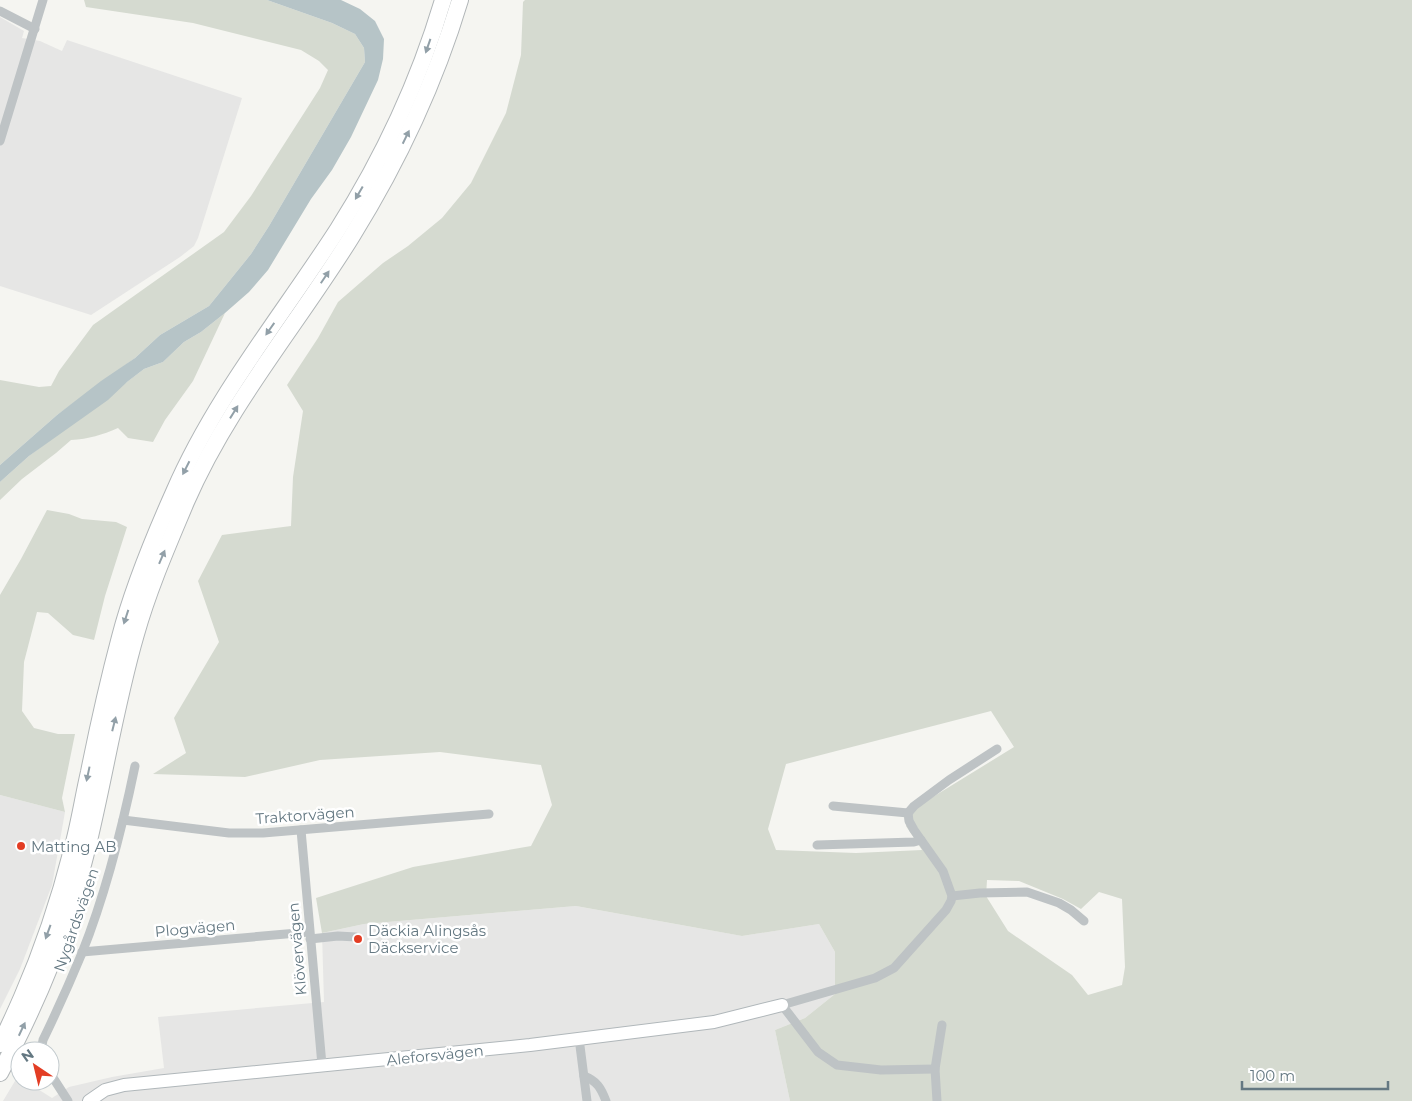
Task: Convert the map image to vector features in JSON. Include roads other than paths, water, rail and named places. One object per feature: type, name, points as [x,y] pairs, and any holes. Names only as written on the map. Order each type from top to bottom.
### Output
[{"type":"highway","points":[[0,1044],[33,972],[55,911],[73,848],[95,740],[120,636],[141,570],[175,489],[208,423],[244,366],[338,228],[361,190],[400,114],[420,68],[443,0]]},
{"type":"highway","points":[[0,1073],[45,980],[67,919],[86,852],[136,635],[156,573],[189,496],[222,432],[258,375],[351,238],[396,159],[439,63],[460,0]]},
{"type":"street","points":[[0,141],[43,1]]},
{"type":"street","points":[[0,11],[35,29]]},
{"type":"street","points":[[997,749],[949,780],[914,806],[908,813],[909,821],[943,871],[952,896],[980,893],[1027,892],[1059,903],[1084,921]]},
{"type":"street","name":"Nygårdsvägen","points":[[43,1041],[82,952],[104,889],[123,820],[135,766]]},
{"type":"street","points":[[833,806],[908,813]]},
{"type":"street","name":"Traktorvägen","points":[[123,820],[228,833],[263,833],[490,814]]},
{"type":"street","name":"Klövervägen","points":[[301,830],[322,1065]]},
{"type":"street","points":[[817,845],[914,842],[921,840]]},
{"type":"street","name":"Aleforsvägen","points":[[89,1101],[105,1090],[124,1085],[412,1057],[714,1022],[782,1005],[875,978],[894,968],[946,910],[952,896]]},
{"type":"street","name":"Plogvägen","points":[[82,952],[310,936],[356,937]]},
{"type":"street","points":[[782,1005],[818,1052],[837,1065],[881,1070],[936,1069]]},
{"type":"street","points":[[936,1101],[936,1069],[942,1025]]},
{"type":"street","points":[[579,1038],[587,1101]]},
{"type":"street","points":[[584,1076],[592,1079],[598,1085],[606,1101]]},
{"type":"street","points":[[60,1089],[68,1101]]},
{"type":"place","name":"Matting AB","points":[[21,846]]},
{"type":"place","name":"Däckia Alingsås Däckservice","points":[[358,939]]}]
